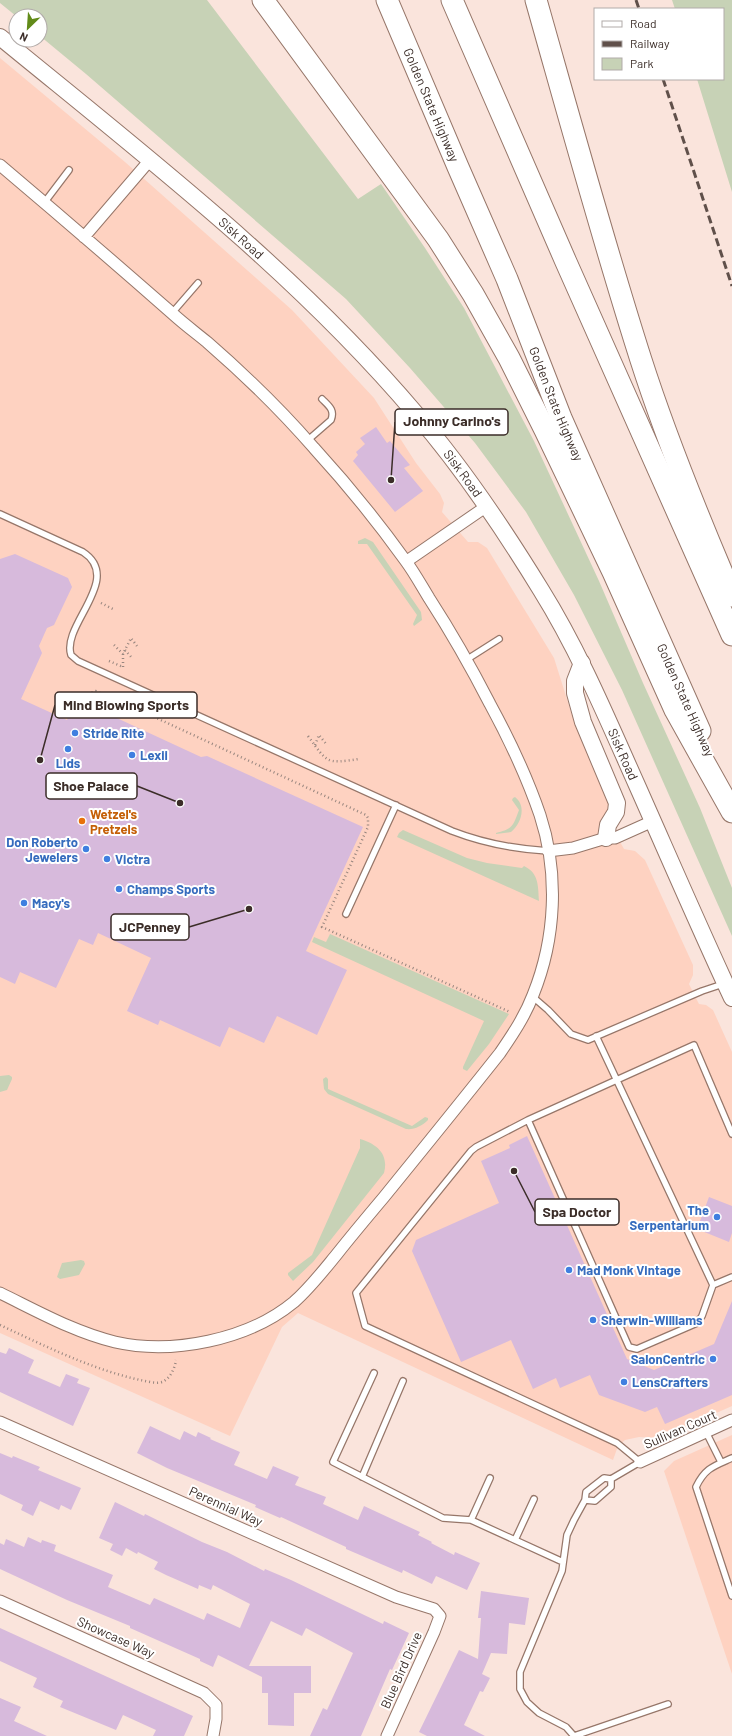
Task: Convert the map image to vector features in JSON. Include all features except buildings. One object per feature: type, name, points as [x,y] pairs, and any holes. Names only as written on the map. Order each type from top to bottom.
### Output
[{"type":"highway","points":[[263,0],[438,238],[509,358],[613,572],[675,710],[732,812]]},
{"type":"highway","name":"Golden State Highway","points":[[387,0],[507,278],[561,418],[732,804]]},
{"type":"highway","points":[[452,0],[563,255],[732,635]]},
{"type":"highway","points":[[536,0],[584,171],[642,361],[685,484],[732,596]]},
{"type":"main road","name":"Sisk Road","points":[[0,37],[150,160],[292,284],[336,327],[416,413],[455,461],[487,506],[542,592],[582,663],[729,991]]},
{"type":"main road","points":[[582,663],[575,681],[575,693],[583,722],[617,800],[616,812],[608,825],[606,838]]},
{"type":"street","points":[[84,237],[150,160]]},
{"type":"street","points":[[0,166],[235,368],[308,440],[407,561],[466,660],[501,724],[530,790],[540,817],[552,869],[553,900],[551,925],[542,970],[532,997],[520,1022],[500,1053],[321,1274],[293,1302],[277,1313],[238,1332],[216,1339],[177,1346],[153,1347],[116,1342],[82,1332],[0,1293]]},
{"type":"street","points":[[407,561],[487,506]]},
{"type":"street","points":[[548,851],[573,848],[606,838],[615,838],[653,821]]},
{"type":"street","name":"Sullivan Court","points":[[640,1462],[732,1420]]},
{"type":"street","name":"Perennial Way","points":[[0,1422],[396,1597],[434,1609],[440,1616]]},
{"type":"street","name":"Showcase Way","points":[[0,1601],[204,1693],[216,1705],[216,1718],[213,1736]]},
{"type":"street","name":"Blue Bird Drive","points":[[387,1736],[440,1616]]},
{"type":"lane","points":[[44,203],[69,170]]},
{"type":"lane","points":[[172,313],[198,283]]},
{"type":"lane","points":[[308,440],[331,420],[333,415],[332,408],[322,399]]},
{"type":"lane","points":[[0,514],[83,552],[92,560],[96,571],[97,585],[71,642],[70,652],[74,658],[160,699],[452,830],[485,843],[548,851]]},
{"type":"lane","points":[[466,660],[500,639]]},
{"type":"lane","points":[[346,914],[396,805]]},
{"type":"lane","points":[[532,997],[548,1010],[571,1034],[588,1040],[702,991],[729,991]]},
{"type":"lane","points":[[528,1120],[629,1347],[637,1349],[697,1322],[702,1316],[713,1285],[596,1036]]},
{"type":"lane","points":[[668,1704],[574,1736],[566,1728],[534,1708],[528,1702],[520,1689],[520,1672],[562,1571],[567,1535],[585,1500],[586,1492],[604,1478],[611,1479],[640,1462],[616,1443],[365,1326],[356,1293],[471,1151],[528,1120],[694,1045],[732,1134]]},
{"type":"lane","points":[[713,1285],[732,1277]]},
{"type":"lane","points":[[374,1373],[333,1462],[443,1518],[471,1520],[563,1562]]},
{"type":"lane","points":[[362,1477],[403,1381]]},
{"type":"lane","points":[[706,1432],[721,1462]]},
{"type":"lane","points":[[732,1458],[709,1468],[701,1475],[696,1486],[732,1596]]},
{"type":"lane","points":[[471,1520],[490,1478]]},
{"type":"lane","points":[[585,1500],[595,1501],[611,1487],[611,1479]]},
{"type":"lane","points":[[515,1540],[534,1499]]},
{"type":"path","points":[[102,603],[115,610]]},
{"type":"path","points":[[109,661],[123,667],[123,654],[131,638],[137,646]]},
{"type":"path","points":[[114,645],[123,654]]},
{"type":"path","points":[[125,650],[132,658]]},
{"type":"path","points":[[88,694],[96,691],[117,702],[196,736],[201,740],[366,815],[369,823],[322,927],[510,1012]]},
{"type":"path","points":[[110,698],[112,693]]},
{"type":"path","points":[[110,716],[117,702]]},
{"type":"path","points":[[315,745],[319,735],[327,745]]},
{"type":"path","points":[[308,736],[324,758],[335,763],[360,759]]},
{"type":"path","points":[[317,792],[319,787]]},
{"type":"path","points":[[0,1325],[38,1343],[96,1366],[126,1376],[153,1382],[162,1382],[168,1377],[174,1368],[176,1360]]},
{"type":"shaded area","points":[[0,58],[125,162],[292,310],[374,398],[416,463],[440,494],[444,503],[442,512],[468,542],[478,542],[487,548],[554,658],[576,728],[608,798],[609,808],[606,817],[624,849],[635,851],[645,860],[693,965],[693,975],[689,984],[699,1004],[706,1005],[713,1010],[732,1052],[732,1406],[660,1438],[639,1437],[625,1440],[618,1446],[613,1460],[298,1313],[282,1327],[230,1436],[0,1333]]},
{"type":"shaded area","points":[[732,1435],[732,1674],[664,1471],[674,1461]]},
{"type":"green space","points":[[0,0],[207,0],[358,199],[381,184],[464,308],[534,441],[599,581],[643,683],[700,808],[732,888],[732,936],[622,690],[574,595],[526,512],[475,443],[410,368],[346,299],[48,43],[48,8],[8,8],[8,10],[0,3]]},
{"type":"green space","points":[[672,0],[732,0],[732,192],[697,80],[724,80],[724,8],[675,8]]},
{"type":"green space","points":[[365,538],[373,542],[421,612],[422,620],[414,626],[413,624],[417,615],[367,544],[358,544],[358,541]]},
{"type":"green space","points":[[515,797],[519,801],[522,810],[518,824],[511,832],[496,834],[506,830],[514,823],[519,810],[512,800]]},
{"type":"green space","points":[[403,830],[467,858],[487,863],[522,868],[524,866],[533,872],[537,880],[539,901],[397,837]]},
{"type":"green space","points":[[330,934],[509,1014],[489,1044],[467,1071],[463,1069],[463,1067],[484,1021],[312,942],[314,937],[326,942]]},
{"type":"green space","points":[[9,1075],[12,1079],[7,1090],[0,1092],[0,1076]]},
{"type":"green space","points":[[326,1077],[328,1079],[328,1089],[412,1126],[425,1117],[428,1118],[428,1120],[418,1127],[406,1129],[328,1094],[324,1089],[323,1079]]},
{"type":"green space","points":[[360,1139],[372,1144],[383,1155],[385,1160],[384,1173],[313,1262],[293,1281],[288,1273],[312,1255],[360,1148]]},
{"type":"green space","points":[[81,1260],[84,1261],[85,1264],[79,1275],[60,1279],[57,1277],[62,1263]]},
{"type":"railway","points":[[636,0],[639,8]]},
{"type":"railway","points":[[663,80],[732,286]]},
{"type":"place","name":"Johnny Carino's","points":[[391,480]]},
{"type":"place","name":"Stride Rite","points":[[75,733]]},
{"type":"place","name":"Lids","points":[[68,749]]},
{"type":"place","name":"Lexii","points":[[132,755]]},
{"type":"place","name":"Mind Blowing Sports","points":[[40,760]]},
{"type":"place","name":"Shoe Palace","points":[[180,803]]},
{"type":"place","name":"Wetzel's Pretzels","points":[[82,821]]},
{"type":"place","name":"Don Roberto Jewelers","points":[[86,849]]},
{"type":"place","name":"Victra","points":[[107,859]]},
{"type":"place","name":"Champs Sports","points":[[119,889]]},
{"type":"place","name":"Macy's","points":[[24,903]]},
{"type":"place","name":"JCPenney","points":[[249,909]]},
{"type":"place","name":"Spa Doctor","points":[[514,1171]]},
{"type":"place","name":"The Serpentarium","points":[[717,1217]]},
{"type":"place","name":"Mad Monk Vintage","points":[[569,1270]]},
{"type":"place","name":"Sherwin-Williams","points":[[593,1320]]},
{"type":"place","name":"SalonCentric","points":[[713,1359]]},
{"type":"place","name":"LensCrafters","points":[[624,1382]]}]
